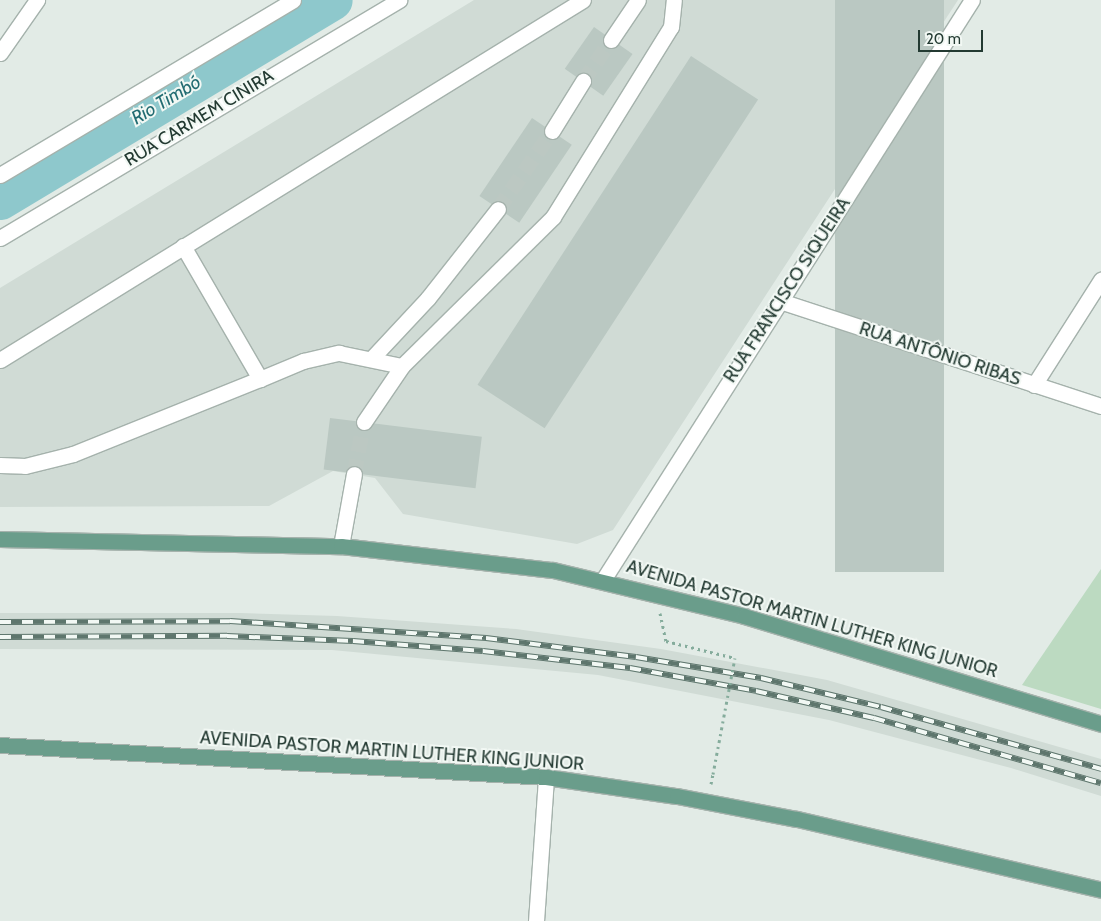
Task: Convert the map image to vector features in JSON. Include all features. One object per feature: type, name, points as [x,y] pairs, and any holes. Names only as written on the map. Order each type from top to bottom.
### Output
[{"type":"main road","name":"AVENIDA PASTOR MARTIN LUTHER KING JUNIOR","points":[[0,539],[342,546],[484,560],[603,580],[654,592],[866,651],[1101,724]]},
{"type":"main road","name":"AVENIDA PASTOR MARTIN LUTHER KING JUNIOR","points":[[0,745],[546,777],[677,796],[797,819],[1101,890]]},
{"type":"street","points":[[0,53],[37,0]]},
{"type":"street","points":[[0,176],[293,0]]},
{"type":"street","name":"RUA CARMEM CINIRA","points":[[0,238],[399,0]]},
{"type":"street","points":[[0,360],[583,0]]},
{"type":"street","points":[[612,40],[638,0]]},
{"type":"street","points":[[364,422],[402,366],[553,217],[671,27],[674,0]]},
{"type":"street","name":"RUA FRANCISCO SIQUEIRA","points":[[603,580],[972,0]]},
{"type":"street","points":[[552,131],[583,82]]},
{"type":"street","points":[[372,358],[428,298],[498,209]]},
{"type":"street","points":[[183,246],[260,379]]},
{"type":"street","points":[[1034,385],[1101,280]]},
{"type":"street","name":"RUA ANTÔNIO RIBAS","points":[[780,301],[1101,406]]},
{"type":"street","points":[[0,465],[25,466],[73,454],[303,361],[339,353],[372,358],[402,366]]},
{"type":"street","points":[[342,546],[354,474]]},
{"type":"street","points":[[536,921],[546,777]]},
{"type":"path","points":[[654,592],[666,641],[735,658],[710,787]]},
{"type":"shaded area","points":[[474,0],[958,0],[613,530],[577,544],[403,514],[375,478],[333,471],[269,506],[0,507],[0,288]]},
{"type":"shaded area","points":[[0,613],[240,613],[337,616],[516,629],[661,649],[827,680],[1101,759],[1101,796],[1011,768],[829,720],[598,675],[332,650],[0,649]]},
{"type":"green space","points":[[1101,569],[1101,709],[1022,685]]},
{"type":"building","points":[[835,0],[944,0],[944,572],[835,572]]},
{"type":"building","points":[[594,27],[633,54],[603,96],[565,69]]},
{"type":"building","points":[[691,56],[758,100],[545,428],[478,385]]},
{"type":"building","points":[[532,118],[572,145],[519,223],[479,196]]},
{"type":"building","points":[[330,418],[482,437],[476,488],[324,470]]},
{"type":"waterway","name":"Rio Timbó","points":[[0,200],[333,0]]},
{"type":"tunnel","points":[[583,81],[611,40]]},
{"type":"tunnel","points":[[498,209],[552,131]]},
{"type":"tunnel","points":[[354,474],[364,422]]},
{"type":"railway","points":[[0,622],[230,621],[486,638],[636,657],[761,678],[881,707],[1101,769]]},
{"type":"railway","points":[[0,637],[227,636],[353,641],[483,651],[630,668],[756,691],[874,718],[1101,783]]}]
